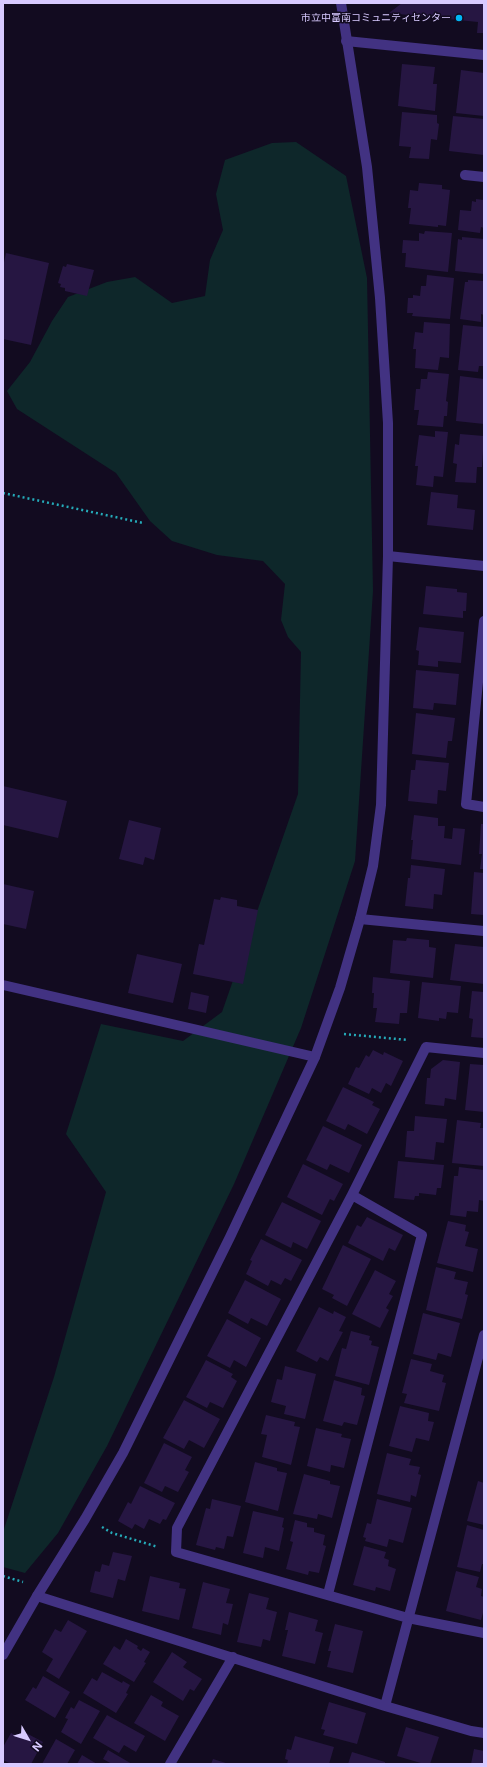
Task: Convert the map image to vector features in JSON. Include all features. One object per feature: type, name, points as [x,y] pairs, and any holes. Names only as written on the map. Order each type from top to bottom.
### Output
[{"type":"street","points":[[3,1655],[37,1596],[86,1519],[123,1453],[230,1237],[315,1057],[340,988],[360,919],[373,866],[382,805],[388,556],[388,423],[380,298],[367,167],[341,3]]},
{"type":"street","points":[[346,41],[484,55]]},
{"type":"street","points":[[464,175],[484,177]]},
{"type":"street","points":[[388,556],[484,566]]},
{"type":"street","points":[[484,620],[466,804],[484,806]]},
{"type":"street","points":[[360,919],[484,931]]},
{"type":"street","points":[[3,985],[315,1057]]},
{"type":"street","points":[[484,1053],[426,1047],[352,1195],[177,1528],[176,1552],[408,1618],[484,1633]]},
{"type":"street","points":[[328,1594],[422,1235],[352,1195]]},
{"type":"street","points":[[385,1706],[484,1335]]},
{"type":"street","points":[[37,1596],[385,1706],[471,1731],[484,1733]]},
{"type":"street","points":[[170,1764],[233,1657]]},
{"type":"path","points":[[3,493],[143,524]]},
{"type":"path","points":[[343,1034],[417,1040],[426,1047]]},
{"type":"path","points":[[86,1519],[112,1532],[176,1552]]},
{"type":"green space","points":[[296,142],[346,176],[367,278],[373,591],[355,861],[301,1028],[234,1184],[107,1446],[58,1533],[25,1573],[3,1567],[3,1532],[54,1377],[106,1192],[66,1134],[101,1024],[183,1041],[222,1012],[298,794],[301,652],[288,637],[281,620],[285,584],[263,561],[217,555],[172,541],[150,521],[116,473],[17,409],[7,391],[30,362],[52,321],[68,297],[107,282],[135,277],[172,303],[205,296],[210,260],[223,230],[216,194],[225,160],[272,143]]},
{"type":"building","name":"市立中富南コミュニティセンター","points":[[402,3],[484,3],[484,33],[477,33],[478,22],[389,13]]},
{"type":"building","points":[[402,64],[435,67],[433,84],[437,84],[435,111],[398,106]]},
{"type":"building","points":[[461,70],[484,73],[484,116],[456,113]]},
{"type":"building","points":[[402,112],[437,115],[437,123],[439,124],[437,140],[431,139],[429,159],[409,158],[411,147],[399,146]]},
{"type":"building","points":[[453,116],[484,119],[484,155],[449,151]]},
{"type":"building","points":[[419,183],[442,185],[442,189],[450,190],[446,226],[438,225],[438,227],[409,224],[411,208],[408,208],[410,190],[418,191]]},
{"type":"building","points":[[476,199],[484,200],[484,228],[481,227],[480,233],[458,230],[460,210],[471,211],[472,201],[476,202]]},
{"type":"building","points":[[425,231],[452,233],[448,272],[405,267],[406,253],[402,253],[403,240],[419,241],[419,233],[424,234]]},
{"type":"building","points":[[462,237],[484,239],[484,274],[455,271],[458,239],[462,240]]},
{"type":"building","points":[[6,253],[49,263],[31,345],[3,339],[3,267]]},
{"type":"building","points":[[67,264],[94,270],[87,296],[65,291],[65,288],[60,287],[61,284],[58,283],[63,266],[66,267]]},
{"type":"building","points":[[427,275],[454,278],[450,319],[412,316],[413,313],[407,313],[408,298],[413,298],[413,295],[420,296],[421,286],[426,286]]},
{"type":"building","points":[[468,280],[484,281],[484,315],[481,314],[481,322],[460,319],[465,282],[468,282]]},
{"type":"building","points":[[424,322],[450,324],[449,358],[440,357],[438,370],[415,368],[416,349],[413,349],[415,332],[423,333]]},
{"type":"building","points":[[463,325],[484,327],[484,366],[479,366],[478,372],[458,370]]},
{"type":"building","points":[[428,372],[449,374],[446,401],[448,402],[447,416],[444,416],[443,427],[417,425],[419,410],[414,410],[416,389],[420,389],[421,379],[427,379]]},
{"type":"building","points":[[460,376],[484,379],[484,424],[456,421]]},
{"type":"building","points":[[435,431],[448,432],[443,477],[434,476],[433,487],[416,485],[418,466],[415,466],[419,435],[435,437]]},
{"type":"building","points":[[460,434],[484,436],[482,467],[477,467],[476,483],[455,482],[457,464],[453,463],[455,444],[459,445]]},
{"type":"building","points":[[431,492],[458,495],[457,508],[475,510],[473,530],[427,525]]},
{"type":"building","points":[[426,586],[457,589],[457,592],[467,593],[466,611],[463,611],[463,618],[423,614]]},
{"type":"building","points":[[419,627],[464,632],[461,663],[438,661],[438,667],[418,665],[419,651],[416,650]]},
{"type":"building","points":[[416,670],[459,674],[456,705],[434,703],[433,710],[413,708]]},
{"type":"building","points":[[416,713],[455,718],[452,741],[448,741],[446,758],[412,754]]},
{"type":"building","points":[[416,760],[449,763],[446,791],[438,790],[437,804],[408,801],[411,770],[415,770]]},
{"type":"building","points":[[3,786],[67,801],[58,838],[3,825]]},
{"type":"building","points":[[414,815],[438,818],[438,826],[445,826],[444,838],[452,839],[453,828],[465,829],[461,865],[411,859],[413,840],[411,840]]},
{"type":"building","points":[[129,820],[161,828],[154,860],[145,857],[143,865],[119,859]]},
{"type":"building","points":[[481,824],[484,824],[484,869],[480,869],[482,854],[479,854]]},
{"type":"building","points":[[411,865],[445,869],[442,895],[434,894],[433,909],[405,906]]},
{"type":"building","points":[[474,872],[484,873],[484,915],[471,914]]},
{"type":"building","points":[[3,884],[34,891],[26,929],[3,924]]},
{"type":"building","points":[[221,897],[237,900],[237,906],[258,910],[243,984],[193,974],[199,944],[204,945],[214,899],[220,900]]},
{"type":"building","points":[[407,938],[429,940],[429,947],[436,948],[433,978],[390,973],[393,940],[406,941]]},
{"type":"building","points":[[455,944],[484,947],[484,984],[450,980]]},
{"type":"building","points":[[137,954],[182,964],[173,1003],[128,993]]},
{"type":"building","points":[[373,977],[410,981],[407,1013],[400,1013],[399,1024],[375,1022],[377,1008],[373,1008]]},
{"type":"building","points":[[422,982],[461,986],[458,1013],[447,1012],[446,1019],[439,1018],[439,1021],[418,1018]]},
{"type":"building","points":[[472,991],[484,992],[484,1038],[471,1037],[473,1019],[469,1018]]},
{"type":"building","points":[[191,992],[209,996],[206,1013],[188,1009]]},
{"type":"building","points":[[373,1050],[383,1055],[384,1052],[403,1061],[391,1086],[386,1083],[381,1093],[372,1088],[369,1094],[348,1084],[356,1067],[359,1068],[366,1055],[369,1057]]},
{"type":"building","points":[[443,1060],[460,1062],[456,1100],[445,1098],[444,1106],[425,1104],[427,1078],[430,1078],[431,1069]]},
{"type":"building","points":[[470,1064],[484,1065],[484,1112],[465,1110]]},
{"type":"building","points":[[343,1087],[374,1102],[372,1105],[380,1109],[367,1134],[348,1124],[345,1130],[326,1121]]},
{"type":"building","points":[[415,1116],[447,1119],[444,1143],[436,1142],[434,1160],[405,1157],[407,1131],[414,1131]]},
{"type":"building","points":[[457,1120],[481,1123],[480,1128],[484,1128],[484,1166],[452,1163]]},
{"type":"building","points":[[323,1126],[362,1145],[349,1173],[330,1164],[327,1170],[306,1160]]},
{"type":"building","points":[[398,1161],[444,1165],[441,1188],[437,1188],[436,1195],[419,1193],[419,1196],[415,1196],[414,1200],[394,1198]]},
{"type":"building","points":[[303,1164],[343,1184],[334,1201],[330,1199],[322,1215],[287,1197]]},
{"type":"building","points":[[459,1167],[484,1170],[484,1201],[479,1200],[478,1212],[467,1211],[466,1217],[450,1215],[454,1176],[458,1176]]},
{"type":"building","points":[[282,1202],[321,1221],[307,1249],[293,1242],[291,1248],[265,1235]]},
{"type":"building","points":[[367,1217],[403,1235],[395,1251],[389,1248],[383,1261],[348,1243],[357,1225],[361,1227]]},
{"type":"building","points":[[448,1221],[466,1225],[465,1231],[469,1232],[465,1246],[478,1249],[473,1272],[437,1263]]},
{"type":"building","points":[[261,1239],[302,1260],[291,1281],[285,1278],[281,1285],[271,1280],[268,1286],[246,1274],[252,1261],[250,1260]]},
{"type":"building","points":[[343,1245],[371,1259],[347,1306],[332,1298],[334,1295],[322,1289]]},
{"type":"building","points":[[436,1267],[456,1272],[454,1279],[468,1282],[465,1294],[468,1295],[462,1319],[426,1310]]},
{"type":"building","points":[[375,1270],[396,1281],[389,1294],[393,1296],[386,1308],[389,1310],[380,1328],[352,1314]]},
{"type":"building","points":[[245,1280],[281,1299],[267,1326],[251,1318],[248,1324],[228,1313]]},
{"type":"building","points":[[319,1307],[333,1314],[334,1311],[346,1317],[339,1331],[343,1332],[328,1361],[320,1357],[317,1362],[296,1351]]},
{"type":"building","points":[[423,1313],[460,1323],[451,1357],[438,1353],[436,1360],[413,1354]]},
{"type":"building","points":[[227,1319],[261,1338],[246,1367],[234,1360],[230,1368],[207,1356]]},
{"type":"building","points":[[351,1331],[370,1336],[369,1340],[372,1341],[371,1345],[379,1347],[369,1385],[335,1376],[342,1348],[346,1349]]},
{"type":"building","points":[[411,1359],[432,1364],[430,1371],[444,1375],[442,1382],[446,1383],[439,1411],[404,1403],[407,1394],[402,1393]]},
{"type":"building","points":[[206,1360],[233,1374],[231,1377],[237,1381],[223,1408],[210,1402],[207,1408],[186,1397]]},
{"type":"building","points":[[285,1366],[316,1374],[305,1419],[284,1414],[286,1406],[271,1402],[277,1379],[282,1380]]},
{"type":"building","points":[[334,1380],[362,1388],[361,1395],[365,1396],[357,1425],[344,1422],[342,1426],[323,1421]]},
{"type":"building","points":[[184,1400],[220,1419],[204,1448],[189,1440],[184,1449],[163,1438]]},
{"type":"building","points":[[400,1406],[429,1413],[428,1421],[434,1422],[429,1441],[416,1438],[412,1452],[389,1446]]},
{"type":"building","points":[[266,1415],[295,1422],[294,1426],[300,1427],[291,1465],[262,1457],[267,1435],[261,1434]]},
{"type":"building","points":[[316,1428],[342,1434],[341,1437],[351,1439],[344,1468],[331,1465],[330,1472],[307,1466]]},
{"type":"building","points":[[164,1443],[192,1457],[185,1470],[189,1472],[178,1492],[165,1486],[162,1492],[144,1483]]},
{"type":"building","points":[[387,1453],[411,1459],[409,1465],[420,1467],[418,1474],[421,1475],[416,1497],[411,1495],[410,1502],[377,1494]]},
{"type":"building","points":[[255,1462],[277,1468],[277,1471],[287,1473],[278,1511],[245,1502]]},
{"type":"building","points":[[304,1474],[330,1481],[330,1484],[340,1486],[332,1518],[318,1514],[317,1519],[293,1514]]},
{"type":"building","points":[[478,1481],[484,1483],[484,1525],[467,1521]]},
{"type":"building","points":[[140,1486],[175,1503],[166,1520],[163,1519],[160,1524],[149,1519],[144,1529],[135,1524],[132,1529],[118,1521],[128,1502],[131,1504]]},
{"type":"building","points":[[212,1499],[241,1506],[233,1537],[227,1536],[224,1549],[216,1547],[215,1550],[196,1545],[206,1508],[210,1509]]},
{"type":"building","points":[[377,1499],[412,1508],[403,1543],[389,1539],[387,1547],[365,1541],[366,1538],[363,1537],[367,1523],[371,1524]]},
{"type":"building","points":[[253,1511],[284,1518],[282,1527],[284,1528],[279,1551],[265,1547],[263,1558],[243,1553]]},
{"type":"building","points":[[295,1520],[307,1523],[307,1527],[314,1528],[314,1532],[325,1535],[323,1545],[326,1546],[319,1573],[309,1571],[308,1575],[286,1569],[293,1542],[290,1541]]},
{"type":"building","points":[[467,1525],[484,1530],[484,1564],[482,1564],[480,1572],[457,1567]]},
{"type":"building","points":[[364,1546],[386,1552],[384,1558],[389,1560],[388,1566],[396,1569],[390,1591],[376,1587],[375,1591],[353,1585]]},
{"type":"building","points":[[113,1552],[132,1556],[125,1581],[118,1579],[113,1598],[90,1592],[95,1571],[100,1572],[102,1564],[109,1566]]},
{"type":"building","points":[[456,1571],[479,1577],[476,1587],[482,1589],[481,1596],[484,1597],[484,1609],[481,1620],[446,1611]]},
{"type":"building","points":[[150,1576],[180,1583],[179,1588],[186,1589],[179,1620],[142,1611]]},
{"type":"building","points":[[203,1582],[230,1589],[226,1603],[233,1604],[228,1625],[223,1623],[221,1635],[192,1628]]},
{"type":"building","points":[[249,1593],[269,1598],[266,1609],[277,1612],[270,1641],[263,1639],[261,1647],[237,1642]]},
{"type":"building","points":[[289,1612],[318,1620],[315,1631],[323,1633],[315,1664],[282,1656],[288,1630],[285,1630]]},
{"type":"building","points":[[68,1620],[87,1631],[59,1679],[46,1671],[53,1659],[42,1652],[55,1629],[61,1632]]},
{"type":"building","points":[[335,1624],[363,1631],[353,1673],[327,1667],[331,1651],[328,1651]]},
{"type":"building","points":[[126,1639],[138,1646],[137,1648],[141,1651],[143,1648],[150,1652],[144,1662],[146,1663],[134,1682],[103,1664],[114,1646],[120,1650]]},
{"type":"building","points":[[172,1652],[187,1662],[183,1667],[202,1679],[194,1691],[190,1689],[183,1701],[153,1682]]},
{"type":"building","points":[[102,1672],[122,1683],[123,1681],[130,1685],[126,1693],[128,1694],[116,1713],[83,1693],[92,1678],[97,1681]]},
{"type":"building","points":[[43,1676],[70,1692],[55,1718],[25,1700],[33,1687],[36,1689]]},
{"type":"building","points":[[151,1695],[163,1702],[161,1706],[179,1716],[165,1741],[134,1723]]},
{"type":"building","points":[[79,1700],[100,1711],[81,1744],[61,1732],[68,1719],[65,1718],[71,1707],[74,1709]]},
{"type":"building","points":[[329,1702],[366,1713],[357,1744],[323,1735],[325,1730],[321,1729]]},
{"type":"building","points":[[107,1715],[145,1736],[136,1752],[124,1745],[119,1753],[93,1738]]},
{"type":"building","points":[[406,1727],[439,1737],[430,1764],[424,1764],[397,1756]]},
{"type":"building","points":[[11,1733],[23,1739],[26,1733],[43,1742],[31,1764],[11,1764],[3,1760],[3,1747]]},
{"type":"building","points":[[295,1736],[334,1747],[329,1764],[287,1764],[288,1760],[285,1759],[287,1749],[291,1750]]},
{"type":"building","points":[[56,1739],[75,1750],[67,1764],[42,1764]]},
{"type":"building","points":[[474,1749],[484,1751],[484,1764],[471,1764]]},
{"type":"building","points":[[108,1750],[132,1764],[112,1764],[103,1759]]},
{"type":"building","points":[[352,1752],[385,1762],[385,1764],[348,1764]]},
{"type":"building","points":[[82,1755],[97,1764],[77,1764]]},
{"type":"building","points":[[213,1759],[229,1764],[211,1764]]},
{"type":"place","name":"市立中富南コミュニティセンター","points":[[459,18]]}]
